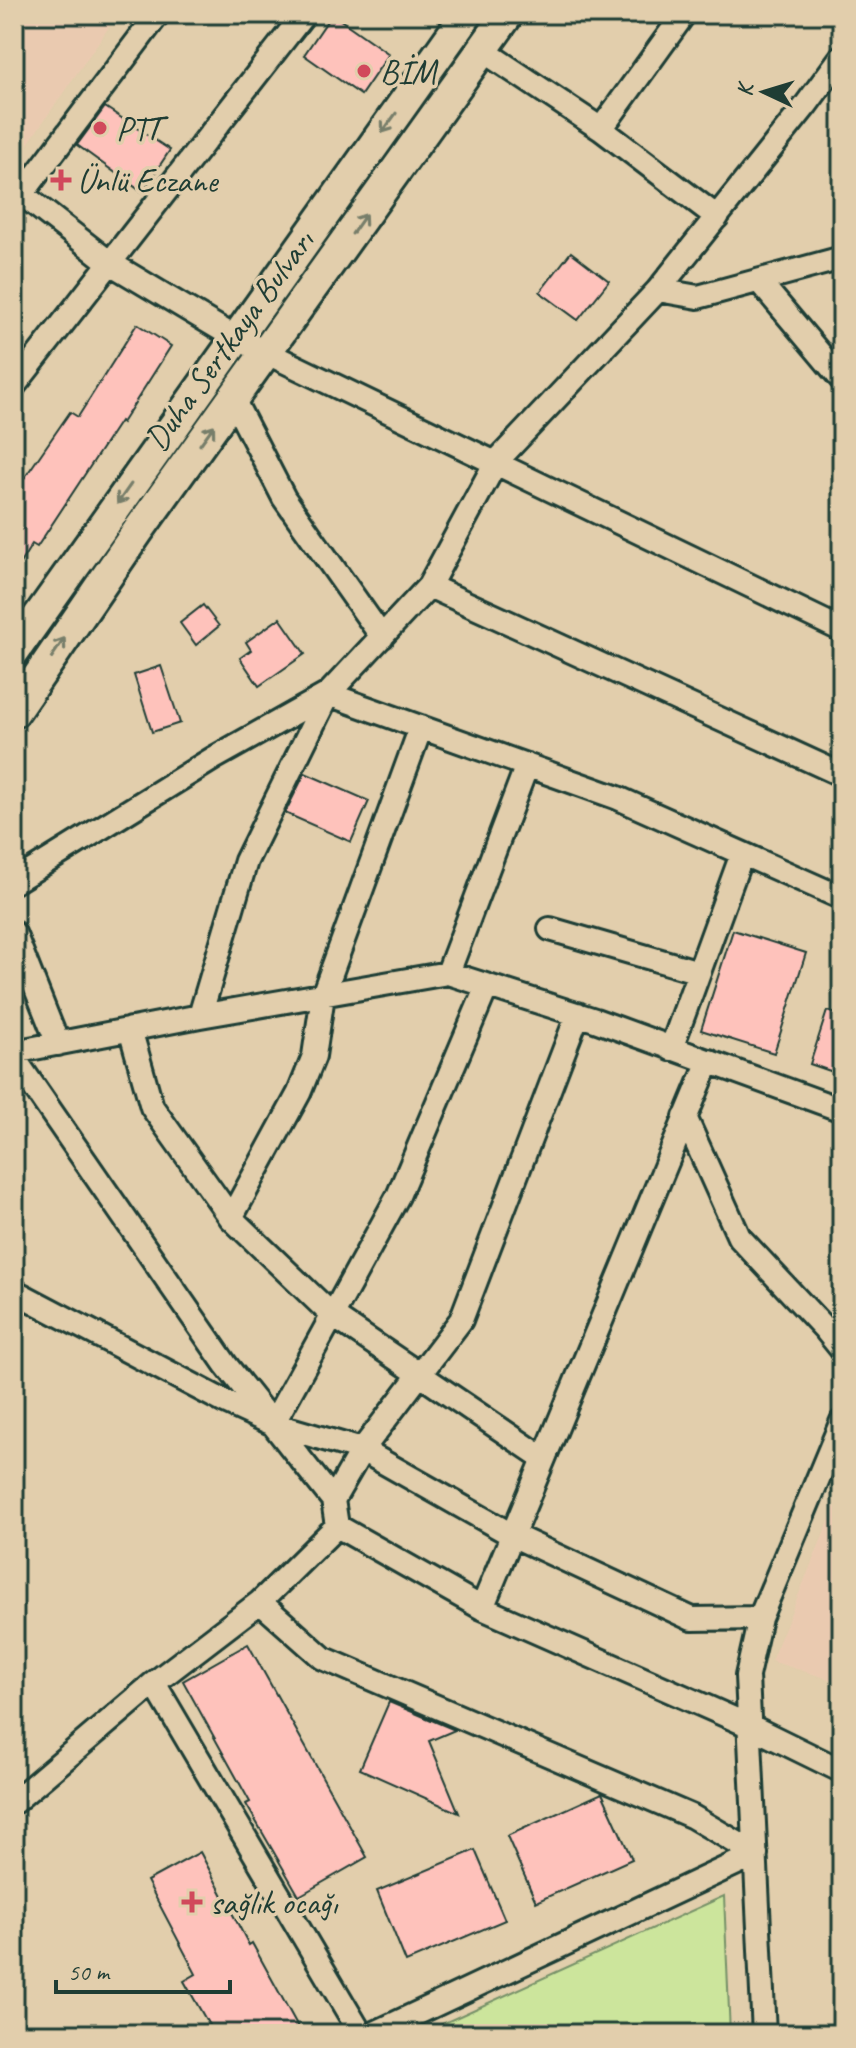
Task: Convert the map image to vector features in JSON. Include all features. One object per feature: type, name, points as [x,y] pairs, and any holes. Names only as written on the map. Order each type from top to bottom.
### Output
[{"type":"main road","name":"Duha Sertkaya Bulvarı","points":[[14,651],[234,337],[467,14]]},
{"type":"main road","name":"Duha Sertkaya Bulvarı","points":[[14,712],[138,531],[508,14]]},
{"type":"street","points":[[14,386],[304,14]]},
{"type":"street","points":[[601,129],[684,14]]},
{"type":"street","points":[[151,17],[18,191],[110,263],[234,337],[841,628]]},
{"type":"street","points":[[482,50],[601,129],[717,217]]},
{"type":"street","points":[[14,882],[214,758],[328,694],[429,586],[496,462],[658,290],[842,56]]},
{"type":"street","points":[[658,290],[698,297],[842,258]]},
{"type":"street","points":[[759,281],[842,380]]},
{"type":"street","points":[[233,399],[284,498],[382,637]]},
{"type":"street","points":[[429,586],[842,775]]},
{"type":"street","points":[[328,694],[618,798],[842,898]]},
{"type":"street","points":[[200,1016],[246,861],[328,694]]},
{"type":"street","points":[[231,1218],[299,1093],[314,1056],[323,995],[421,727]]},
{"type":"street","points":[[448,973],[527,765]]},
{"type":"street","points":[[671,1049],[742,854]]},
{"type":"street","points":[[550,929],[699,972]]},
{"type":"street","points":[[14,933],[58,1044]]},
{"type":"street","points":[[337,1526],[333,1500],[226,1365],[14,1055],[130,1029],[448,973],[578,1014],[842,1110]]},
{"type":"street","points":[[273,1424],[398,1196],[487,986]]},
{"type":"street","points":[[333,1500],[362,1450],[461,1320],[578,1014]]},
{"type":"street","points":[[130,1029],[152,1107],[231,1218],[332,1315],[543,1458]]},
{"type":"street","points":[[482,1608],[709,1061]]},
{"type":"street","points":[[685,1117],[739,1237],[842,1350]]},
{"type":"street","points":[[14,1291],[273,1424],[362,1450],[512,1535],[692,1619],[760,1618]]},
{"type":"street","points":[[764,2034],[747,1676],[760,1618],[842,1421]]},
{"type":"street","points":[[14,1802],[154,1683],[260,1602],[337,1526]]},
{"type":"street","points":[[337,1526],[482,1608],[750,1726],[842,1771]]},
{"type":"street","points":[[260,1602],[323,1658],[693,1817],[756,1854]]},
{"type":"street","points":[[154,1683],[361,2034]]},
{"type":"street","points":[[373,2034],[756,1854]]},
{"type":"shaded area","points":[[14,14],[118,14],[18,158],[14,155]]},
{"type":"shaded area","points":[[842,1490],[842,1683],[771,1661]]},
{"type":"green space","points":[[483,14],[490,14],[278,311],[273,309]]},
{"type":"green space","points":[[226,372],[231,375],[14,692],[14,681]]},
{"type":"green space","points":[[724,1896],[730,2034],[420,2034]]},
{"type":"building","points":[[332,14],[389,54],[361,95],[304,55]]},
{"type":"building","points":[[105,107],[170,150],[142,192],[77,145]]},
{"type":"building","points":[[571,252],[609,281],[578,320],[540,292]]},
{"type":"building","points":[[137,324],[171,346],[37,547],[32,544],[14,573],[14,493],[70,412],[78,417]]},
{"type":"building","points":[[203,605],[219,626],[196,645],[180,623]]},
{"type":"building","points":[[280,618],[305,654],[259,686],[240,658],[251,650],[246,642]]},
{"type":"building","points":[[161,666],[180,723],[152,732],[134,675]]},
{"type":"building","points":[[305,773],[369,801],[351,842],[285,813]]},
{"type":"building","points":[[733,930],[806,953],[774,1053],[701,1030]]},
{"type":"building","points":[[827,1011],[842,1016],[842,1075],[810,1064]]},
{"type":"building","points":[[248,1644],[367,1857],[299,1896],[246,1804],[250,1802],[183,1681]]},
{"type":"building","points":[[389,1702],[455,1730],[429,1741],[459,1813],[360,1769]]},
{"type":"building","points":[[602,1793],[632,1859],[536,1902],[507,1836]]},
{"type":"building","points":[[475,1850],[505,1920],[406,1962],[377,1891]]},
{"type":"building","points":[[200,1852],[249,1945],[252,1943],[302,2034],[214,2034],[184,1981],[196,1974],[147,1881]]},
{"type":"place","name":"BİM","points":[[364,71]]},
{"type":"place","name":"PTT","points":[[100,128]]},
{"type":"place","name":"Ünlü Eczane","points":[[61,180]]},
{"type":"place","name":"sağlık ocağı","points":[[192,1902]]}]
